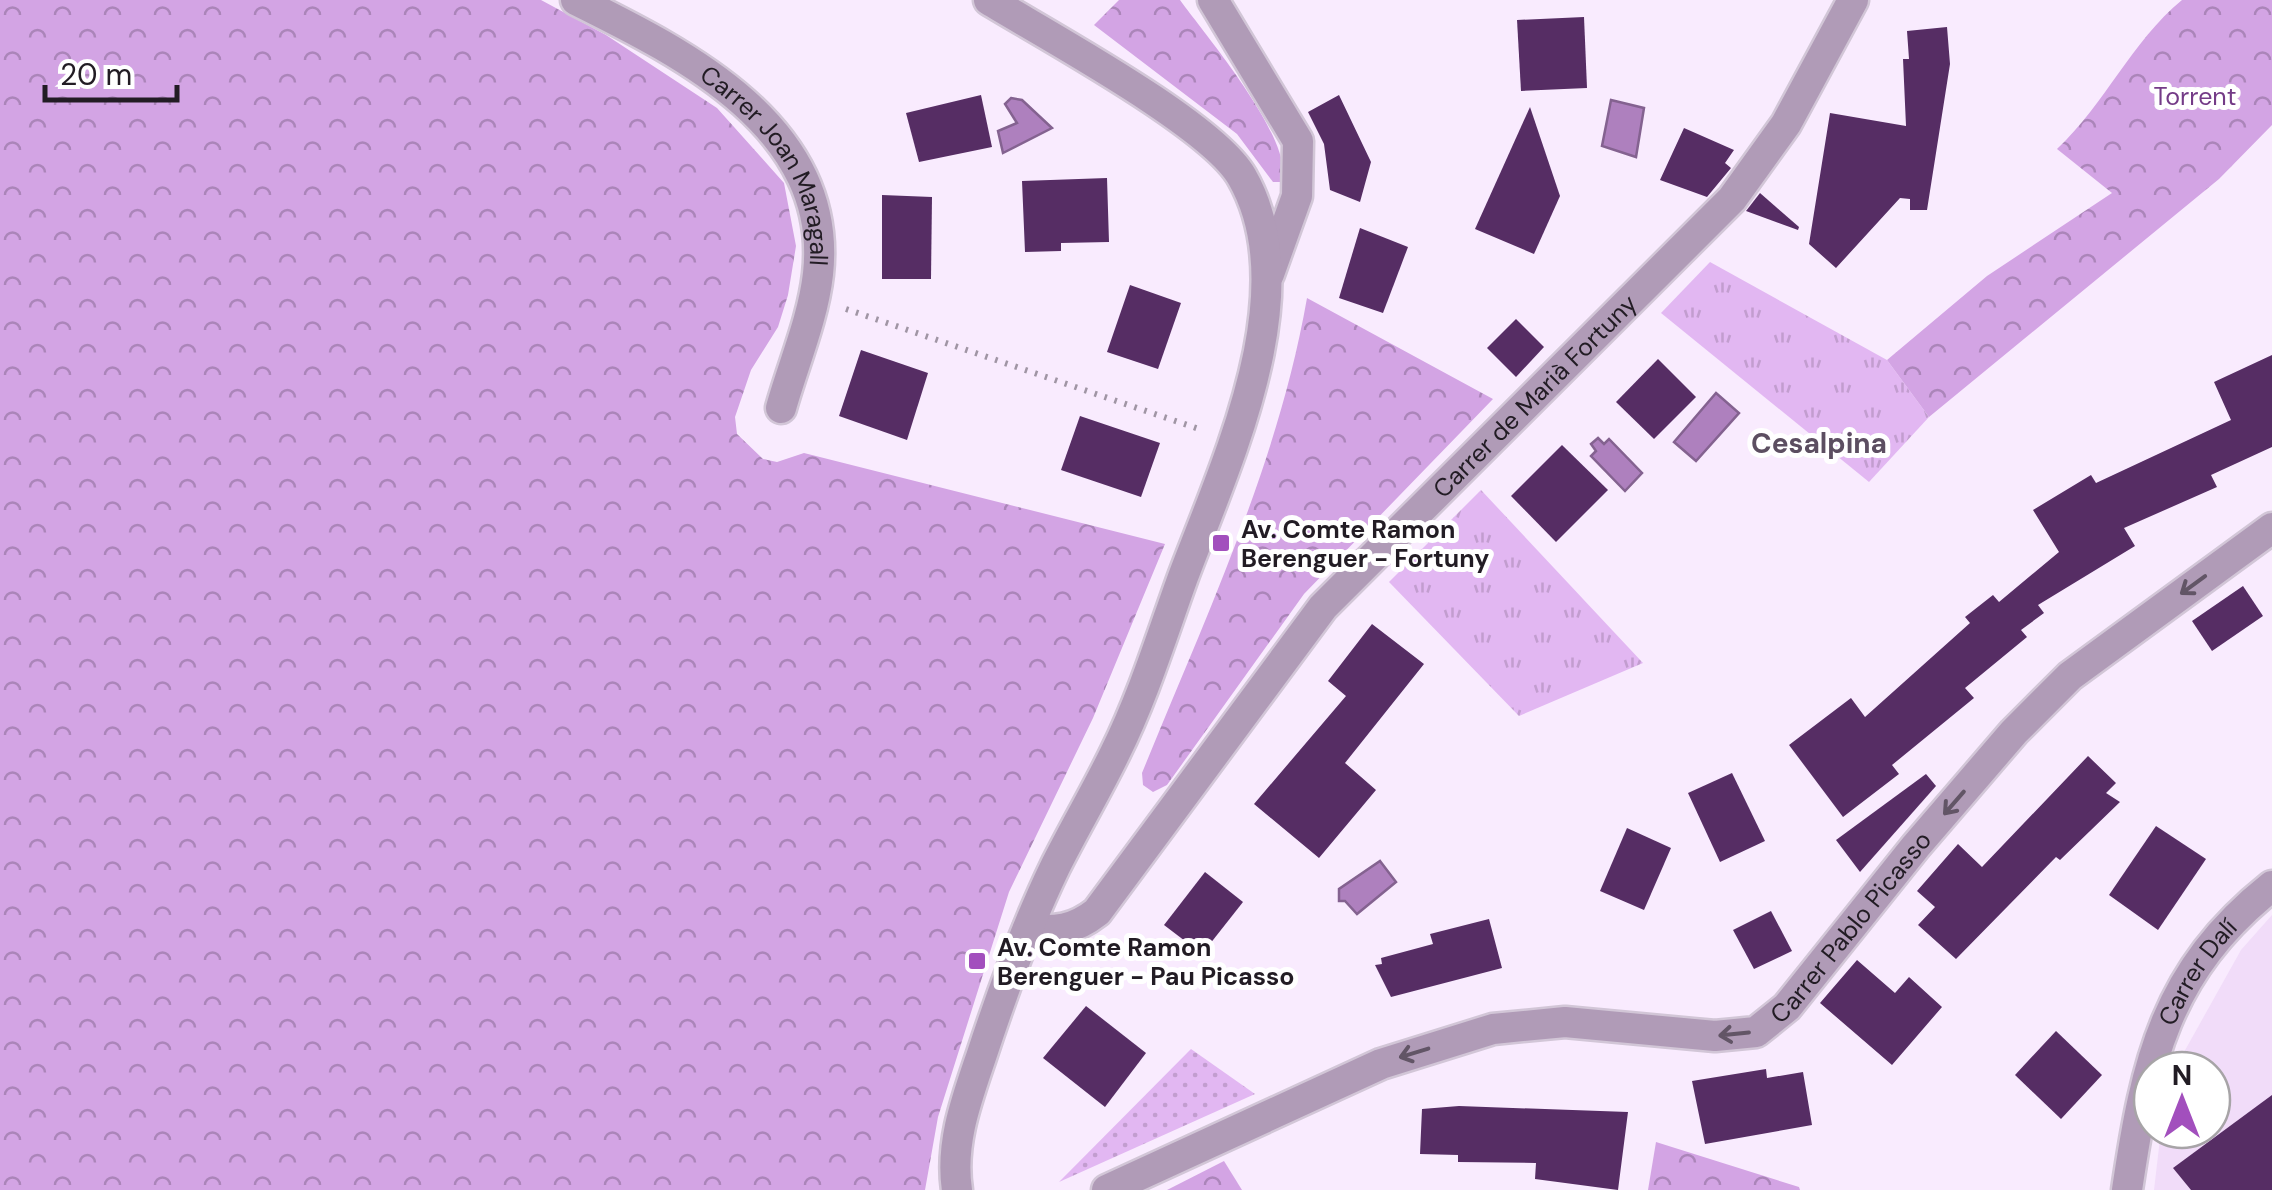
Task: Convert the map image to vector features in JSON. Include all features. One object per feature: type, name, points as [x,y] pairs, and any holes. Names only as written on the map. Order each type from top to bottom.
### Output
[{"type":"street","name":"Carrer Joan Maragall","points":[[576,0],[674,51],[766,120],[802,178],[816,219],[818,275],[781,408]]},
{"type":"street","points":[[957,1190],[955,1149],[960,1125],[1028,929],[1116,751],[1233,441],[1264,328],[1262,237],[1254,201],[1224,151],[989,0]]},
{"type":"street","points":[[1213,0],[1298,141],[1296,196],[1265,288]]},
{"type":"street","name":"Carrer de Marià Fortuny","points":[[1028,929],[1058,932],[1081,924],[1097,912],[1323,607],[1710,225],[1786,124],[1853,0]]},
{"type":"street","name":"Carrer Pablo Picasso","points":[[1107,1190],[1381,1064],[1493,1029],[1566,1022],[1715,1036],[1756,1032],[1787,1006],[1916,846],[2057,689],[2272,528]]},
{"type":"street","name":"Carrer Dalí","points":[[2128,1190],[2140,1100],[2152,1055],[2172,1010],[2193,972],[2236,915],[2272,886]]},
{"type":"path","points":[[812,297],[1233,441]]},
{"type":"shaded area","points":[[1011,98],[1022,100],[1052,128],[1003,153],[998,131],[1017,123],[1005,104]]},
{"type":"shaded area","points":[[1611,100],[1644,108],[1636,157],[1602,146]]},
{"type":"shaded area","points":[[1716,393],[1739,413],[1696,461],[1674,442]]},
{"type":"shaded area","points":[[1598,438],[1604,444],[1609,439],[1642,473],[1625,491],[1591,456],[1596,451],[1591,444]]},
{"type":"shaded area","points":[[1380,861],[1396,882],[1357,914],[1345,901],[1339,901],[1339,889]]},
{"type":"shaded area","points":[[2272,915],[2272,1190],[2154,1190],[2159,1150],[2232,1150],[2232,1050],[2185,1050],[2241,950]]},
{"type":"green space","points":[[0,0],[541,0],[606,35],[717,108],[784,183],[796,246],[788,295],[778,327],[751,370],[735,417],[737,434],[763,459],[777,462],[804,453],[1165,544],[1093,718],[1009,892],[938,1117],[925,1190],[0,1190]]},
{"type":"green space","points":[[1119,0],[1180,0],[1263,116],[1276,142],[1282,165],[1281,182],[1273,182],[1237,134],[1094,25]]},
{"type":"green space","name":"Torrent","points":[[2182,0],[2272,0],[2272,125],[2219,179],[1929,417],[1887,360],[1987,276],[2112,193],[2057,149],[2148,35]]},
{"type":"green space","points":[[1710,262],[1887,360],[1929,417],[1869,482],[1661,313]]},
{"type":"green space","points":[[1307,298],[1493,399],[1304,594],[1167,785],[1153,792],[1143,785],[1142,773],[1259,480],[1294,360]]},
{"type":"green space","points":[[1481,490],[1643,663],[1519,716],[1389,582]]},
{"type":"green space","points":[[1191,1049],[1255,1094],[1059,1182]]},
{"type":"green space","points":[[1656,1142],[1799,1187],[1800,1190],[1648,1190]]},
{"type":"green space","points":[[1224,1161],[1242,1190],[1167,1190]]},
{"type":"building","points":[[1584,17],[1587,88],[1521,91],[1517,20]]},
{"type":"building","points":[[1947,27],[1950,64],[1927,210],[1910,210],[1910,199],[1900,198],[1836,268],[1809,244],[1830,113],[1906,126],[1903,59],[1909,59],[1907,31]]},
{"type":"building","points":[[981,95],[992,147],[919,162],[906,113]]},
{"type":"building","points":[[1339,95],[1371,162],[1360,202],[1330,190],[1324,144],[1308,112]]},
{"type":"building","points":[[1530,107],[1560,196],[1534,254],[1475,229]]},
{"type":"building","points":[[1684,128],[1734,150],[1725,163],[1731,168],[1707,197],[1660,180]]},
{"type":"building","points":[[1107,178],[1109,242],[1061,243],[1061,251],[1025,252],[1022,181]]},
{"type":"building","points":[[1760,193],[1799,227],[1798,230],[1746,211]]},
{"type":"building","points":[[882,195],[932,197],[931,279],[882,279]]},
{"type":"building","points":[[1360,228],[1408,247],[1383,313],[1339,298]]},
{"type":"building","points":[[1130,285],[1181,303],[1158,369],[1107,352]]},
{"type":"building","points":[[1516,319],[1544,347],[1516,377],[1487,348]]},
{"type":"building","points":[[861,350],[928,373],[907,440],[839,416]]},
{"type":"building","points":[[2272,355],[2272,447],[2211,475],[2217,487],[2124,528],[2135,546],[2038,605],[2044,613],[2021,630],[2027,637],[1965,688],[1974,698],[1892,765],[1899,774],[1843,817],[1789,745],[1851,698],[1865,717],[1970,623],[1965,617],[1993,595],[1999,602],[2059,552],[2033,510],[2091,475],[2096,483],[2231,420],[2214,382]]},
{"type":"building","points":[[1658,359],[1696,397],[1654,439],[1616,402]]},
{"type":"building","points":[[1080,416],[1160,443],[1141,497],[1061,470]]},
{"type":"building","points":[[1562,445],[1608,490],[1556,542],[1511,496]]},
{"type":"building","points":[[2243,586],[2263,616],[2212,651],[2192,621]]},
{"type":"building","points":[[1372,624],[1424,664],[1345,763],[1376,790],[1319,858],[1254,804],[1346,696],[1328,681]]},
{"type":"building","points":[[2088,756],[2116,783],[2106,793],[2120,802],[2060,860],[2056,857],[1956,959],[1918,925],[1935,907],[1917,891],[1958,844],[1982,867]]},
{"type":"building","points":[[1732,773],[1765,841],[1720,862],[1688,793]]},
{"type":"building","points":[[1926,774],[1936,786],[1860,872],[1836,840]]},
{"type":"building","points":[[2156,826],[2206,859],[2158,930],[2109,895]]},
{"type":"building","points":[[1627,828],[1671,848],[1644,910],[1600,891]]},
{"type":"building","points":[[1205,872],[1243,902],[1202,954],[1164,925]]},
{"type":"building","points":[[1771,911],[1792,951],[1754,969],[1733,930]]},
{"type":"building","points":[[1489,919],[1502,968],[1391,997],[1375,965],[1382,964],[1381,958],[1433,944],[1430,934]]},
{"type":"building","points":[[1857,960],[1895,993],[1909,977],[1942,1007],[1892,1065],[1820,1003]]},
{"type":"building","points":[[1086,1006],[1146,1053],[1105,1107],[1043,1058]]},
{"type":"building","points":[[2056,1031],[2102,1075],[2061,1119],[2015,1075]]},
{"type":"building","points":[[1766,1069],[1767,1078],[1803,1072],[1812,1125],[1705,1144],[1692,1081]]},
{"type":"building","points":[[2272,1095],[2272,1190],[2191,1190],[2173,1168],[2197,1150],[2232,1150],[2232,1124]]},
{"type":"building","points":[[1459,1106],[1628,1112],[1618,1190],[1535,1179],[1536,1163],[1458,1162],[1458,1155],[1420,1154],[1422,1109]]},
{"type":"place","name":"Av. Comte Ramon Berenguer - Fortuny","points":[[1221,543]]},
{"type":"place","name":"Av. Comte Ramon Berenguer - Pau Picasso","points":[[977,961]]},
{"type":"district","name":"Cesalpina","points":[[1819,443]]}]
